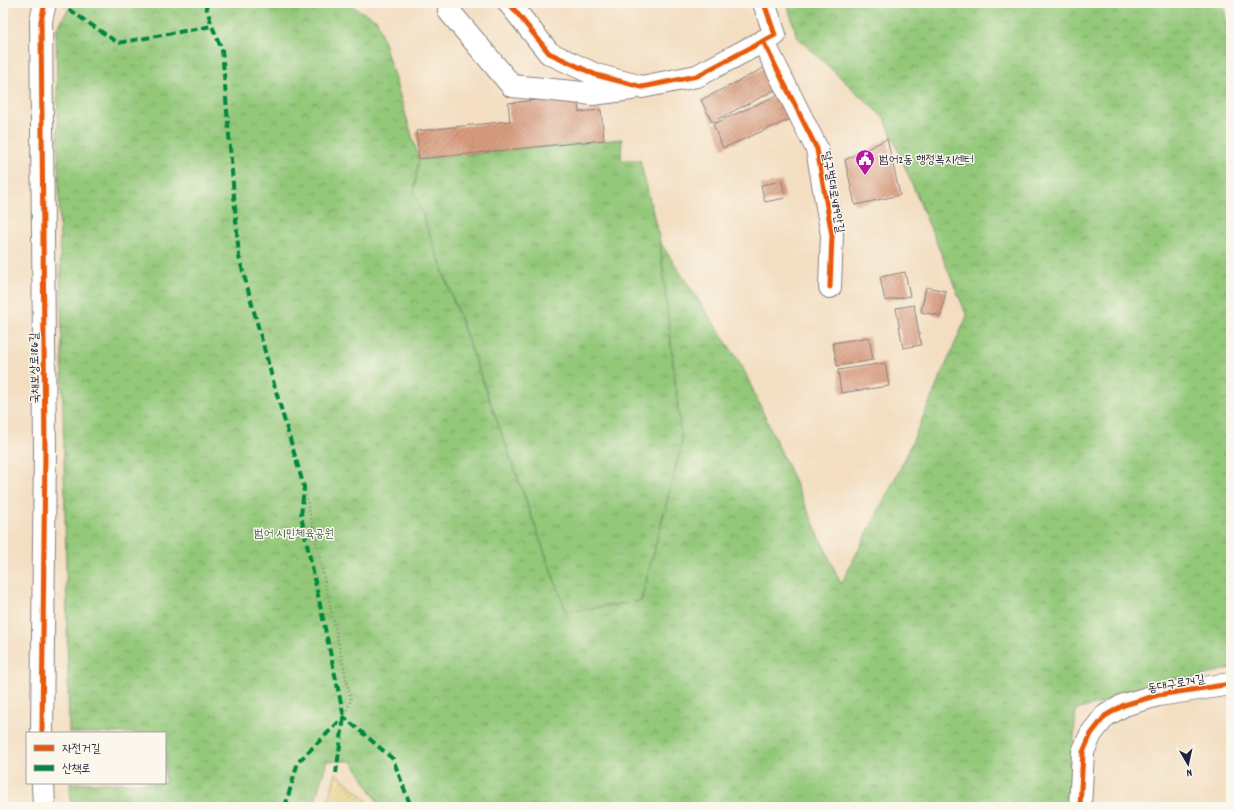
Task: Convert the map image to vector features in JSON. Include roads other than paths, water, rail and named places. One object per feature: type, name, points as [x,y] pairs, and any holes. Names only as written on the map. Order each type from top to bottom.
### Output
[{"type":"street","name":"국채보상로186길","points":[[42,732],[45,441],[41,21],[45,3]]},
{"type":"street","points":[[509,3],[549,53],[596,75],[642,87]]},
{"type":"street","points":[[449,10],[512,86],[592,94],[642,87],[697,76],[764,41],[775,35],[764,3]]},
{"type":"street","name":"달구벌대로489안길","points":[[764,41],[817,149],[832,235],[830,287]]},
{"type":"street","name":"동대구로74길","points":[[1080,807],[1083,752],[1091,734],[1105,716],[1124,705],[1158,695],[1231,684]]},
{"type":"street","points":[[43,784],[44,807]]},
{"type":"place","name":"범어2동 행정복지센터","points":[[865,176]]},
{"type":"park label","name":"범어 시민체육공원","points":[[294,533]]}]
